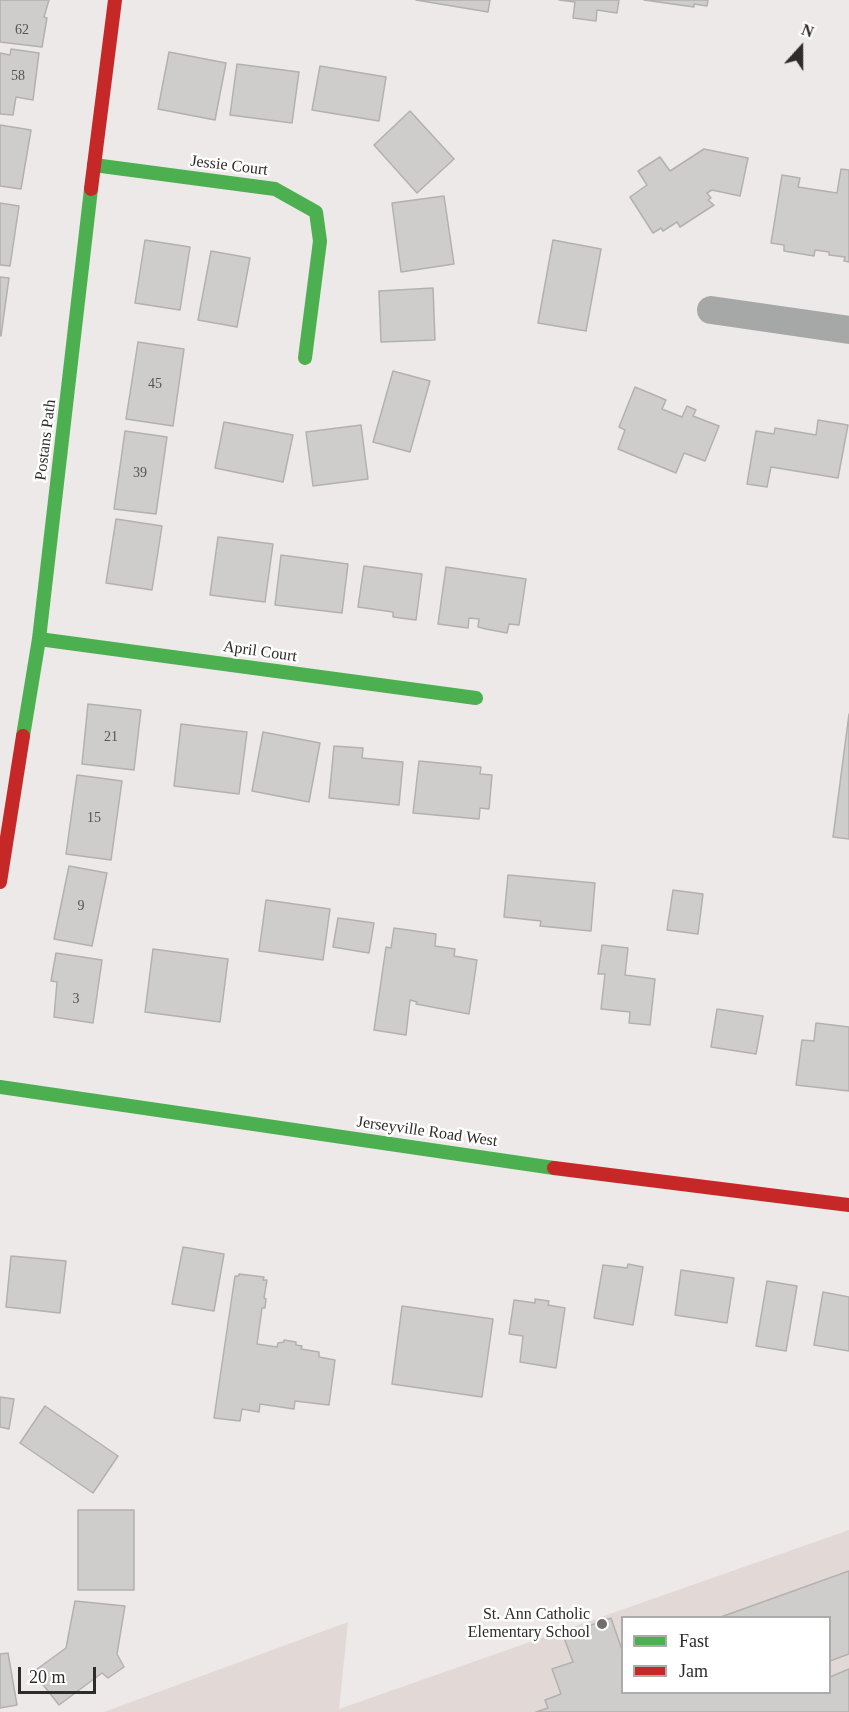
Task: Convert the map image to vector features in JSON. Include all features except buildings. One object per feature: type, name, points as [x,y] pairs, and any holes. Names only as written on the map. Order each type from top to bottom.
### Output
[{"type":"street","name":"Postans Path","points":[[0,882],[39,639],[115,0]]},
{"type":"street","name":"Jessie Court","points":[[94,165],[275,189],[316,212],[320,241],[305,358]]},
{"type":"street","points":[[711,310],[849,330]]},
{"type":"street","name":"April Court","points":[[39,639],[476,698]]},
{"type":"street","name":"Jerseyville Road West","points":[[0,1087],[570,1170],[849,1205]]},
{"type":"shaded area","name":"St. Ann Catholic Elementary School","points":[[849,1530],[849,1712],[104,1712],[348,1622],[339,1709]]},
{"type":"traffic: fast","points":[[94,165],[275,189],[316,212],[320,241],[305,358]]},
{"type":"traffic: fast","points":[[23,736],[39,639],[91,189]]},
{"type":"traffic: fast","points":[[39,639],[476,698]]},
{"type":"traffic: fast","points":[[0,1087],[554,1168]]},
{"type":"traffic: jam","points":[[91,189],[115,0]]},
{"type":"traffic: jam","points":[[0,882],[23,736]]},
{"type":"traffic: jam","points":[[554,1168],[849,1205]]},
{"type":"place","name":"St. Ann Catholic Elementary School","points":[[602,1624]]}]
